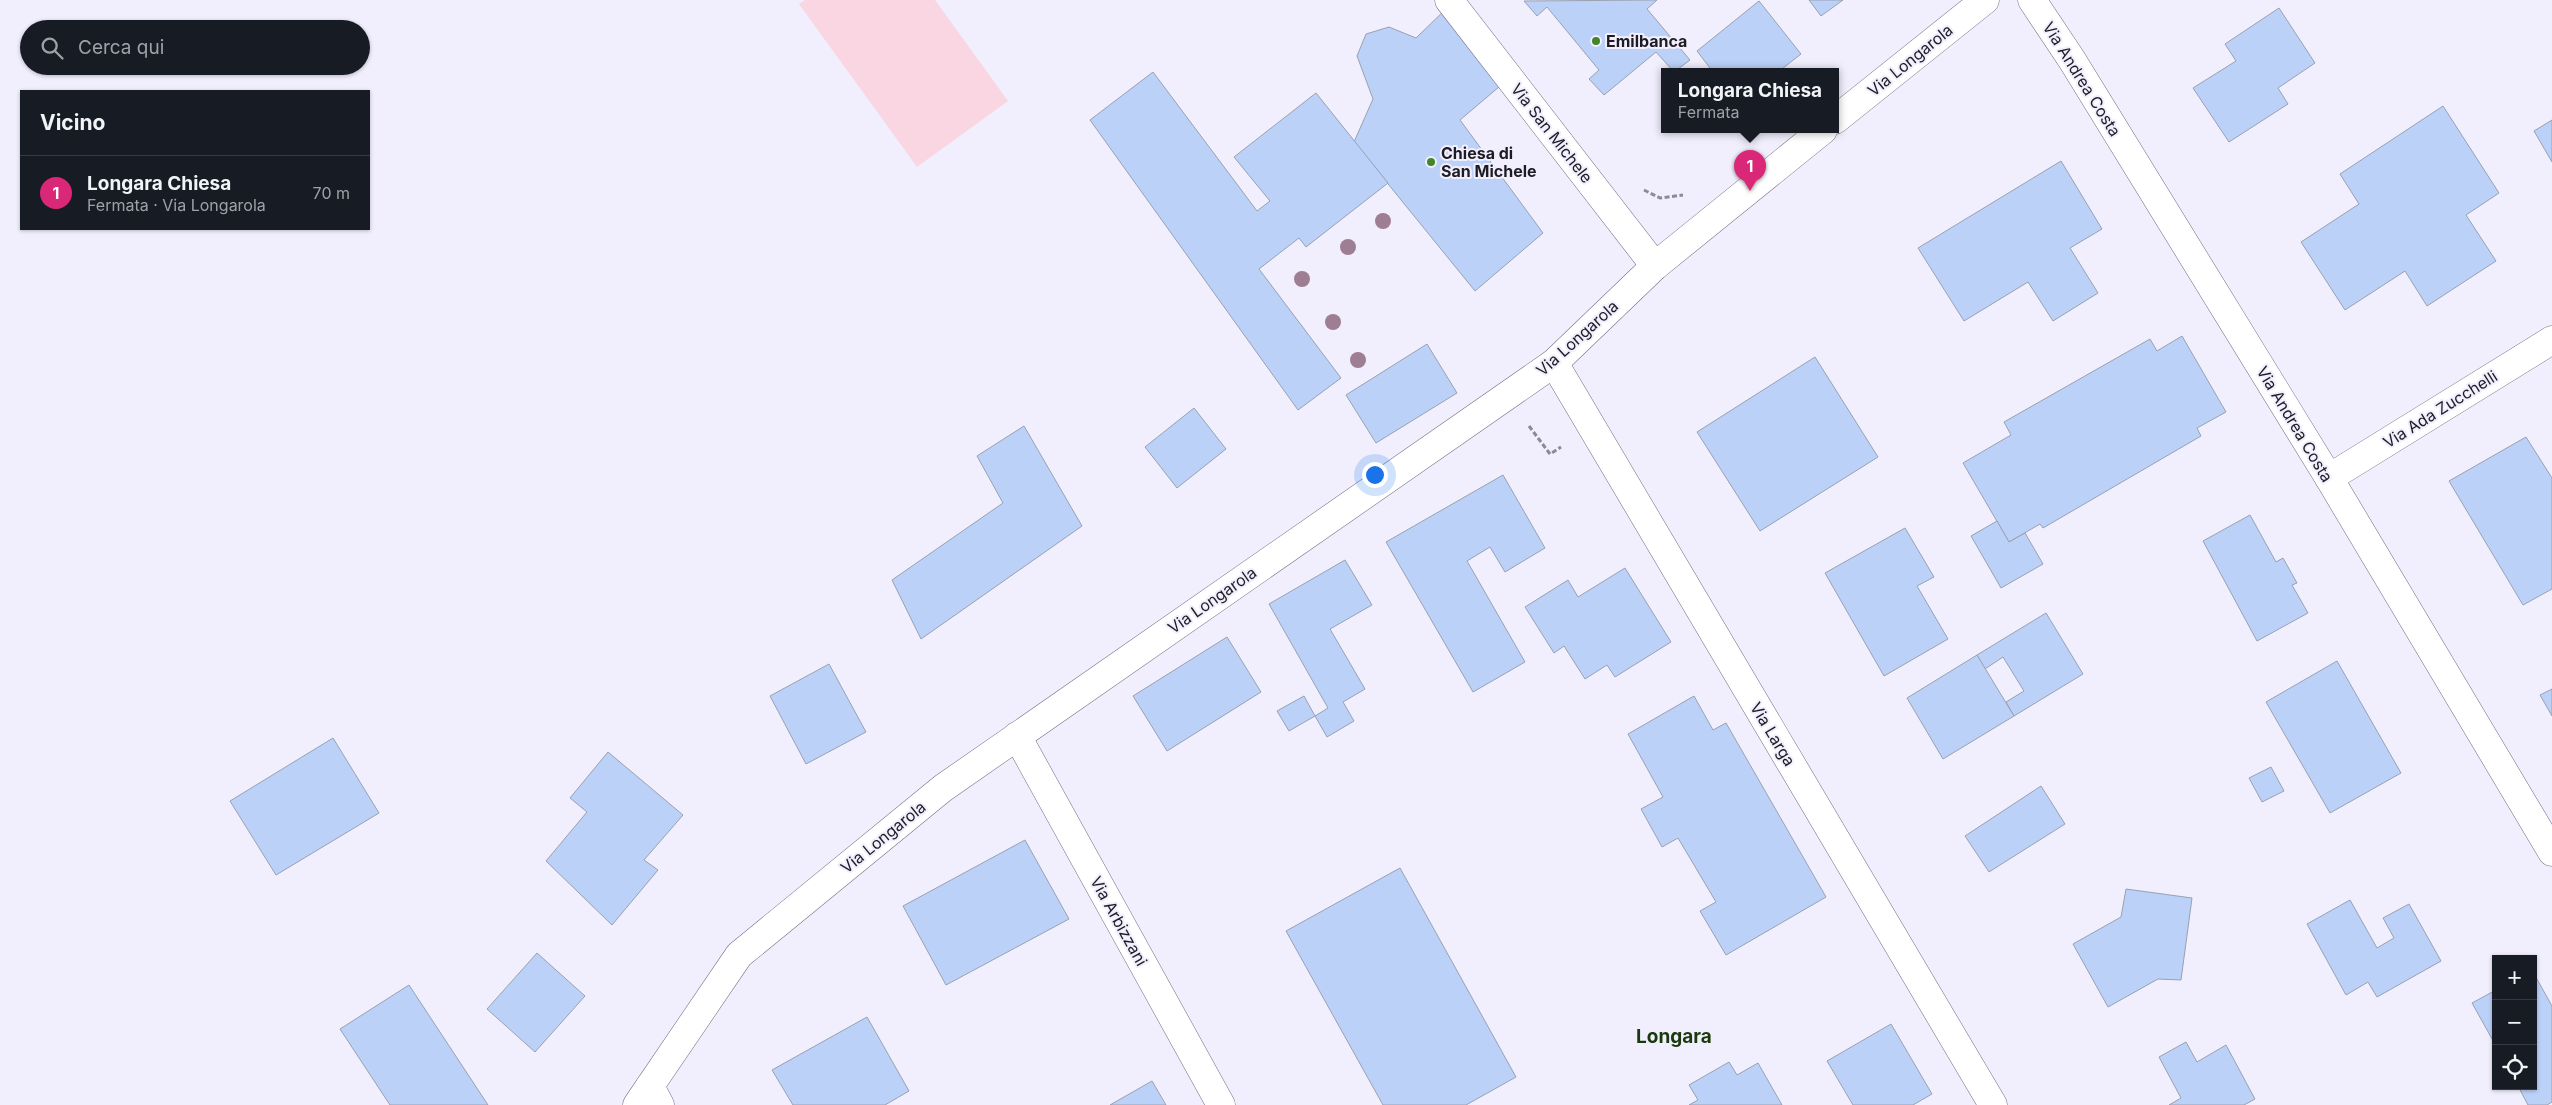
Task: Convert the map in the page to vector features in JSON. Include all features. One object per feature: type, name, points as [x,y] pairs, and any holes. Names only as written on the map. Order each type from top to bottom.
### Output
[{"type":"street","name":"Via San Michele","points":[[1449,0],[1655,266]]},
{"type":"street","name":"Via Longarola","points":[[1839,117],[1985,0]]},
{"type":"street","name":"Via Andrea Costa","points":[[2032,0],[2072,60],[2328,478],[2552,852]]},
{"type":"street","name":"Via Longarola","points":[[649,1099],[738,955],[943,788],[1554,363],[1655,266],[1819,133]]},
{"type":"street","name":"Via Ada Zucchelli","points":[[2328,478],[2552,340]]},
{"type":"street","name":"Via Larga","points":[[1554,363],[1993,1105]]},
{"type":"street","name":"Via Arbizzani","points":[[1017,736],[1221,1105]]},
{"type":"shaded area","points":[[805,0],[935,0],[1008,101],[917,167],[799,4]]},
{"type":"building","points":[[1657,0],[1647,9],[1690,60],[1679,68],[1670,68],[1656,52],[1604,95],[1589,79],[1599,70],[1547,7],[1537,16],[1524,1]]},
{"type":"building","points":[[1809,0],[1843,0],[1821,16]]},
{"type":"building","points":[[1759,1],[1801,54],[1783,68],[1710,68],[1697,51]]},
{"type":"building","name":"Chiesa di San Michele","points":[[1447,8],[1506,81],[1460,120],[1543,233],[1475,291],[1354,142],[1373,99],[1357,56],[1366,34],[1389,27],[1416,38]]},
{"type":"building","points":[[2279,8],[2315,63],[2278,88],[2288,104],[2229,142],[2193,88],[2236,61],[2225,44]]},
{"type":"building","points":[[1153,72],[1257,211],[1270,201],[1234,157],[1316,93],[1388,183],[1306,247],[1299,238],[1259,269],[1341,378],[1298,410],[1090,120]]},
{"type":"building","points":[[2443,106],[2499,193],[2466,215],[2496,261],[2427,306],[2405,271],[2345,310],[2301,242],[2359,204],[2340,174]]},
{"type":"building","points":[[2552,120],[2552,162],[2534,131]]},
{"type":"building","points":[[2061,161],[2102,229],[2070,248],[2098,293],[2053,321],[2028,282],[1964,321],[1918,248]]},
{"type":"building","points":[[2182,336],[2226,412],[2197,428],[2201,436],[2043,528],[2040,524],[2009,542],[1963,463],[2011,435],[2004,422],[2150,339],[2157,351]]},
{"type":"building","points":[[1427,344],[1457,393],[1376,443],[1346,395]]},
{"type":"building","points":[[1815,357],[1878,457],[1760,531],[1697,432]]},
{"type":"building","points":[[1194,408],[1226,449],[1177,488],[1145,447]]},
{"type":"building","points":[[1024,426],[1082,526],[921,639],[892,580],[1003,503],[977,456]]},
{"type":"building","points":[[2526,437],[2552,478],[2552,589],[2523,605],[2449,481]]},
{"type":"building","points":[[1503,475],[1545,548],[1505,572],[1490,547],[1467,561],[1525,662],[1473,692],[1386,542]]},
{"type":"building","points":[[2250,515],[2276,562],[2283,558],[2297,583],[2292,585],[2308,613],[2257,641],[2203,541]]},
{"type":"building","points":[[1997,521],[2009,542],[2025,533],[2043,564],[2001,588],[1971,536]]},
{"type":"building","points":[[1905,528],[1934,577],[1917,586],[1948,639],[1884,676],[1825,573]]},
{"type":"building","points":[[1345,560],[1372,605],[1330,629],[1365,689],[1343,702],[1354,721],[1327,737],[1315,716],[1328,708],[1269,604]]},
{"type":"building","points":[[1625,568],[1671,642],[1615,677],[1607,665],[1585,679],[1564,646],[1554,653],[1525,607],[1568,580],[1578,597]]},
{"type":"building","points":[[2046,613],[2083,674],[2014,716],[2006,702],[2024,691],[2003,657],[1985,669],[1977,655]]},
{"type":"building","points":[[1227,637],[1261,692],[1167,751],[1133,696]]},
{"type":"building","points":[[1977,655],[2014,716],[1943,759],[1907,698]]},
{"type":"building","points":[[2337,661],[2401,773],[2330,813],[2266,702]]},
{"type":"building","points":[[829,664],[866,732],[806,764],[770,696]]},
{"type":"building","points":[[2552,689],[2552,716],[2540,695]]},
{"type":"building","points":[[1304,696],[1315,716],[1289,731],[1277,711]]},
{"type":"building","points":[[1694,696],[1713,730],[1726,723],[1826,897],[1726,955],[1700,911],[1716,902],[1678,838],[1662,847],[1641,809],[1663,797],[1628,734]]},
{"type":"building","points":[[333,738],[379,813],[276,875],[230,801]]},
{"type":"building","points":[[608,752],[683,815],[644,860],[658,870],[612,925],[546,861],[587,812],[570,798]]},
{"type":"building","points":[[2271,767],[2284,791],[2262,802],[2249,778]]},
{"type":"building","points":[[2041,786],[2065,824],[1989,872],[1965,836]]},
{"type":"building","points":[[1025,840],[1069,919],[946,985],[903,906]]},
{"type":"building","points":[[1400,868],[1516,1077],[1466,1105],[1383,1105],[1286,931]]},
{"type":"building","points":[[2126,889],[2192,898],[2181,980],[2158,979],[2108,1007],[2073,944],[2121,917]]},
{"type":"building","points":[[2350,900],[2377,948],[2394,938],[2383,918],[2409,904],[2441,961],[2377,997],[2368,982],[2346,995],[2307,924]]},
{"type":"building","points":[[537,953],[585,996],[535,1052],[487,1009]]},
{"type":"building","points":[[2537,979],[2552,1006],[2552,1102],[2547,1105],[2528,1105],[2520,1090],[2537,1090]]},
{"type":"building","points":[[409,985],[488,1105],[390,1105],[340,1029]]},
{"type":"building","points":[[2492,992],[2492,1039],[2472,1003]]},
{"type":"building","points":[[867,1017],[909,1091],[885,1105],[793,1105],[772,1070]]},
{"type":"building","points":[[1891,1024],[1932,1094],[1913,1105],[1853,1105],[1827,1061]]},
{"type":"building","points":[[2186,1042],[2197,1062],[2226,1045],[2255,1099],[2244,1105],[2169,1105],[2181,1098],[2159,1057]]},
{"type":"building","points":[[1729,1062],[1737,1075],[1758,1063],[1782,1105],[1689,1105],[1698,1100],[1689,1085]]},
{"type":"building","points":[[1152,1081],[1166,1105],[1110,1105]]},
{"type":"place","name":"Emilbanca","points":[[1596,41]]},
{"type":"place","name":"Chiesa di San Michele","points":[[1431,162]]},
{"type":"place","name":"Longara Chiesa","points":[[1750,191]]},
{"type":"district","name":"Longara","points":[[1674,1036]]}]
